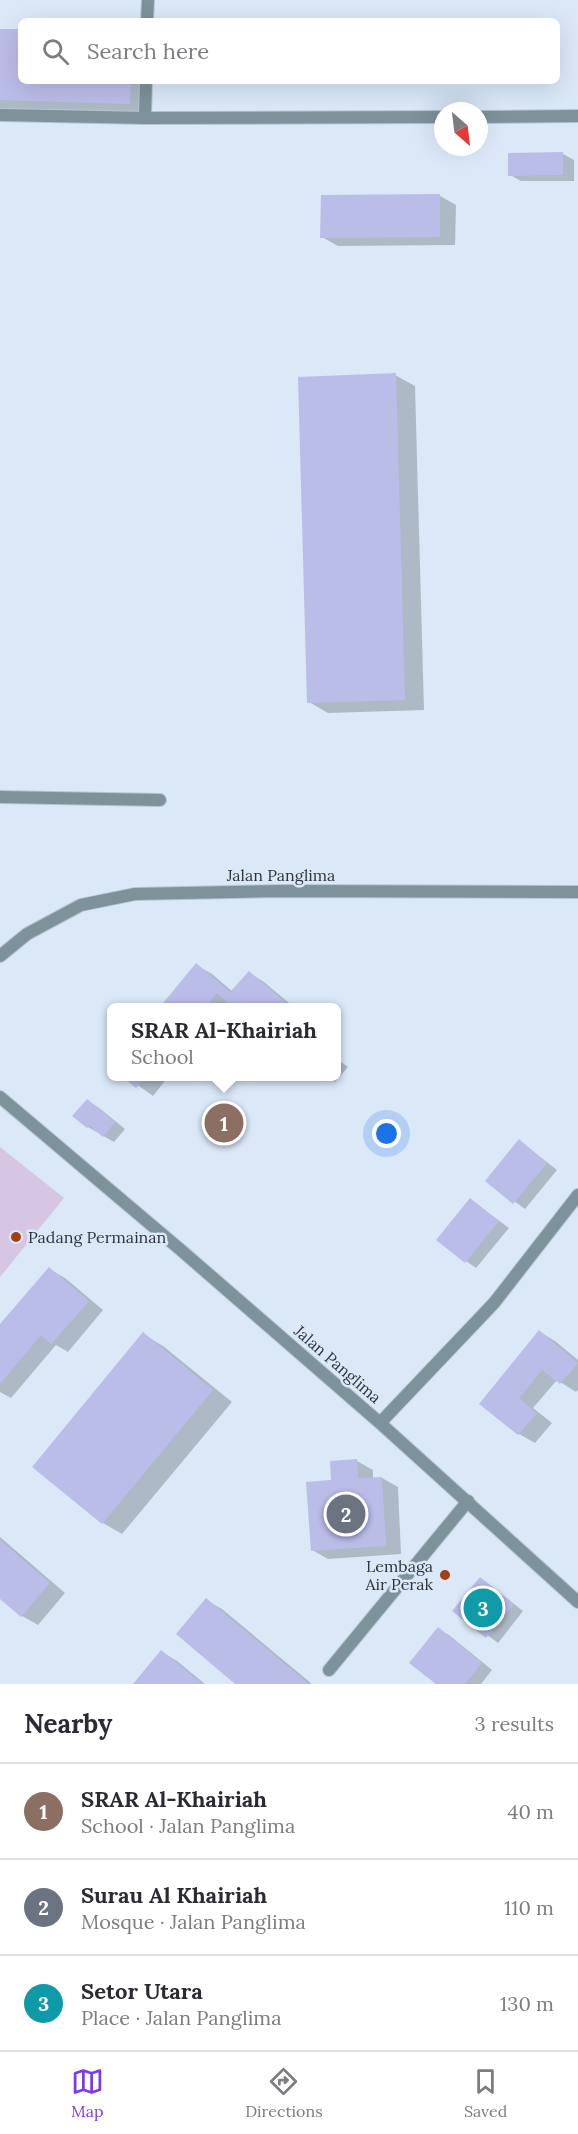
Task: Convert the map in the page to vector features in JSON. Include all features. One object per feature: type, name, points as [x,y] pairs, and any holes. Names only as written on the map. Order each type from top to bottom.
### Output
[{"type":"street","points":[[147,18],[148,0]]},
{"type":"street","points":[[145,118],[146,84]]},
{"type":"street","points":[[0,115],[145,118],[434,117]]},
{"type":"street","points":[[488,117],[578,116]]},
{"type":"street","points":[[0,797],[160,800]]},
{"type":"street","name":"Jalan Panglima","points":[[0,956],[27,934],[81,905],[135,894],[282,891],[578,892]]},
{"type":"street","name":"Jalan Panglima","points":[[0,1097],[380,1423],[578,1602]]},
{"type":"street","points":[[380,1423],[494,1303],[578,1195]]},
{"type":"street","points":[[329,1670],[468,1501]]},
{"type":"shaded area","name":"Padang Permainan","points":[[0,1147],[64,1198],[0,1277]]},
{"type":"building","points":[[0,29],[18,29],[18,84],[131,84],[130,104],[0,100]]},
{"type":"building","points":[[563,152],[563,175],[508,176],[508,153]]},
{"type":"building","points":[[440,194],[440,237],[320,238],[321,195]]},
{"type":"building","points":[[396,373],[405,700],[307,703],[298,377]]},
{"type":"building","points":[[196,963],[230,992],[249,971],[286,1003],[228,1003],[217,993],[209,1003],[163,1003]]},
{"type":"building","points":[[128,1081],[142,1081],[136,1088]]},
{"type":"building","points":[[87,1099],[115,1122],[103,1137],[89,1125],[87,1128],[72,1116]]},
{"type":"building","points":[[519,1139],[547,1163],[513,1204],[485,1181]]},
{"type":"building","points":[[470,1198],[499,1221],[465,1263],[436,1240]]},
{"type":"building","points":[[49,1267],[89,1301],[51,1344],[41,1335],[0,1384],[0,1324]]},
{"type":"building","points":[[539,1330],[578,1363],[560,1384],[542,1370],[519,1398],[537,1413],[518,1435],[479,1404]]},
{"type":"building","points":[[143,1332],[213,1390],[102,1524],[32,1467]]},
{"type":"building","points":[[357,1459],[358,1478],[382,1477],[386,1546],[311,1551],[306,1482],[331,1480],[330,1461]]},
{"type":"building","points":[[0,1540],[50,1583],[21,1617],[0,1599]]},
{"type":"building","points":[[480,1577],[514,1604],[486,1638],[452,1611]]},
{"type":"building","points":[[206,1598],[309,1684],[235,1684],[176,1634]]},
{"type":"building","points":[[438,1627],[482,1663],[465,1684],[436,1684],[409,1663]]},
{"type":"building","points":[[161,1650],[203,1684],[133,1684]]},
{"type":"place","name":"SRAR Al-Khairiah","points":[[224,1123]]},
{"type":"place","name":"Padang Permainan","points":[[16,1237]]},
{"type":"place","name":"Surau Al Khairiah","points":[[346,1514]]},
{"type":"place","name":"Lembaga Air Perak","points":[[445,1575]]},
{"type":"place","name":"Setor Utara","points":[[483,1608]]}]
